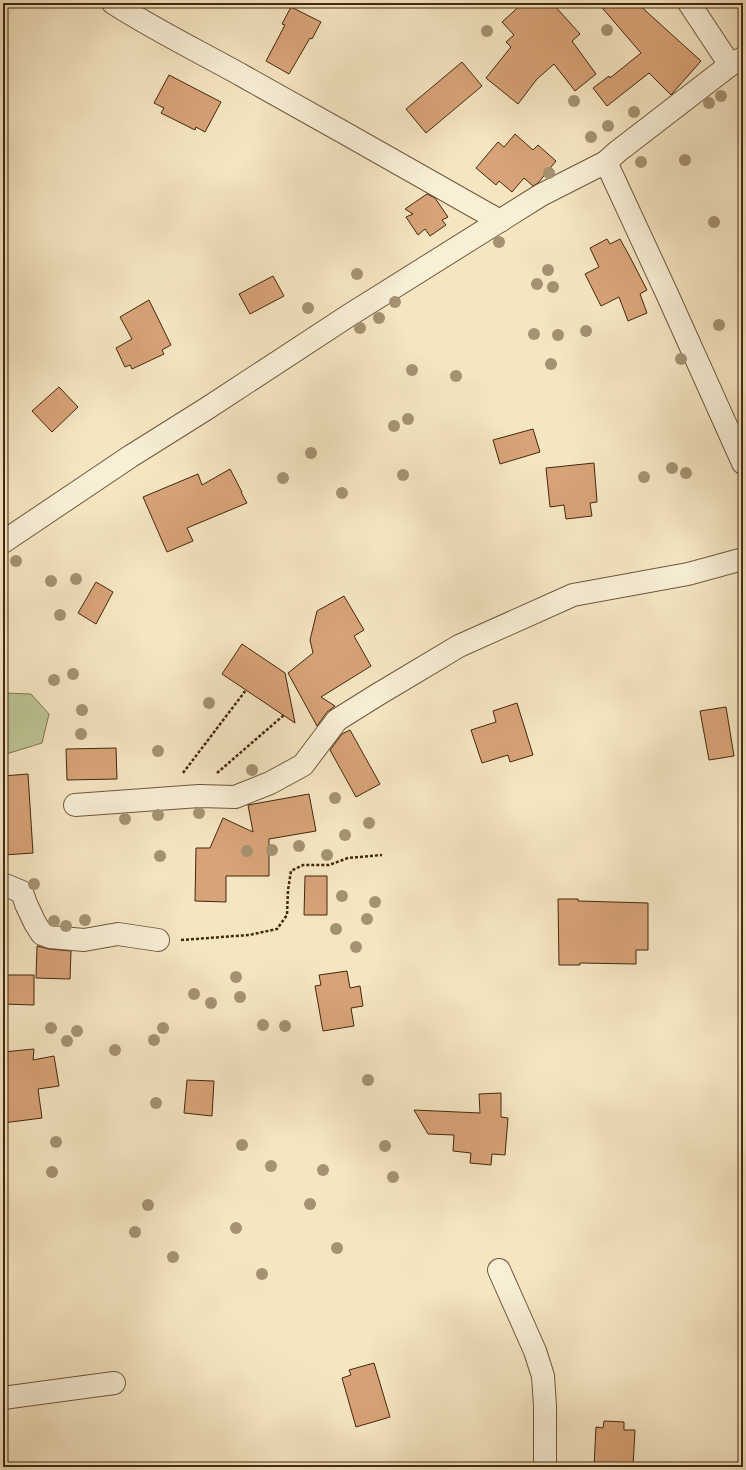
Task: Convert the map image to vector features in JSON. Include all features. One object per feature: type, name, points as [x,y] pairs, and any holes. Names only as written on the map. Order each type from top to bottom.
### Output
[{"type":"street","points":[[113,3],[149,25],[373,148],[500,221]]},
{"type":"street","points":[[3,542],[131,456],[348,316],[541,195],[606,162],[736,61],[689,3]]},
{"type":"street","points":[[606,162],[743,463]]},
{"type":"street","points":[[75,805],[189,796],[235,797],[270,783],[303,765],[337,720],[377,694],[460,646],[573,595],[688,574],[743,559]]},
{"type":"street","points":[[3,885],[22,892],[35,923],[42,934],[50,937],[84,940],[118,934],[158,940]]},
{"type":"street","points":[[499,1270],[535,1351],[543,1376],[545,1406],[545,1467]]},
{"type":"street","points":[[3,1398],[114,1383]]},
{"type":"path","points":[[164,798],[246,690]]},
{"type":"path","points":[[189,796],[284,715]]},
{"type":"path","points":[[158,940],[189,941],[277,929],[287,915],[288,890],[292,871],[304,865],[329,865],[348,858],[382,855]]},
{"type":"green space","points":[[3,693],[31,694],[49,714],[42,743],[3,755]]},
{"type":"building","points":[[523,3],[552,3],[580,34],[572,41],[596,74],[575,91],[554,64],[537,79],[518,104],[486,78],[511,47],[506,42],[514,35],[502,22]]},
{"type":"building","points":[[598,3],[637,3],[701,61],[671,95],[649,73],[607,106],[593,88],[609,76],[610,78],[641,53]]},
{"type":"building","points":[[291,7],[321,22],[312,39],[310,38],[289,74],[266,61],[285,25],[282,24]]},
{"type":"building","points":[[462,62],[482,86],[426,133],[406,109]]},
{"type":"building","points":[[169,75],[221,102],[205,132],[196,127],[195,130],[161,113],[164,108],[154,103]]},
{"type":"building","points":[[515,134],[533,150],[538,145],[556,161],[538,183],[533,186],[524,178],[512,192],[499,181],[496,185],[476,168],[498,142],[504,147]]},
{"type":"building","points":[[427,194],[435,198],[448,217],[442,220],[446,225],[430,236],[425,229],[418,235],[406,217],[413,214],[405,209]]},
{"type":"building","points":[[607,239],[610,244],[620,239],[647,290],[640,294],[647,313],[628,321],[619,297],[601,306],[585,274],[599,267],[590,248]]},
{"type":"building","points":[[273,276],[284,296],[250,314],[239,294]]},
{"type":"building","points":[[149,300],[171,345],[162,350],[164,354],[132,369],[130,365],[125,367],[116,348],[132,339],[120,317]]},
{"type":"building","points":[[59,387],[78,407],[52,432],[32,411]]},
{"type":"building","points":[[533,429],[540,452],[500,464],[493,440]]},
{"type":"building","points":[[594,463],[597,502],[590,503],[592,516],[566,519],[564,505],[550,507],[546,468]]},
{"type":"building","points":[[230,469],[247,503],[187,528],[193,541],[167,552],[143,497],[198,474],[202,485]]},
{"type":"building","points":[[96,582],[113,592],[96,624],[78,613]]},
{"type":"building","points":[[344,596],[364,630],[354,636],[371,666],[321,697],[335,706],[327,712],[317,726],[288,673],[313,653],[310,640],[317,611]]},
{"type":"building","points":[[242,644],[285,673],[295,723],[222,674]]},
{"type":"building","points":[[517,703],[533,755],[510,762],[508,755],[482,763],[471,730],[496,722],[493,711]]},
{"type":"building","points":[[726,707],[734,756],[709,760],[700,711]]},
{"type":"building","points":[[350,730],[380,784],[356,797],[330,750],[342,734]]},
{"type":"building","points":[[116,748],[117,779],[67,780],[66,749]]},
{"type":"building","points":[[28,774],[33,853],[4,855],[3,776]]},
{"type":"building","points":[[309,794],[316,831],[269,839],[269,876],[226,876],[226,902],[195,901],[196,848],[210,848],[223,818],[253,832],[248,805]]},
{"type":"building","points":[[305,876],[327,876],[327,915],[304,915]]},
{"type":"building","points":[[558,899],[648,903],[648,950],[636,950],[636,964],[580,963],[580,965],[559,965]]},
{"type":"building","points":[[37,946],[49,949],[71,951],[70,979],[36,978]]},
{"type":"building","points":[[347,971],[350,988],[360,986],[363,1006],[351,1008],[354,1026],[323,1031],[315,986],[321,985],[319,975]]},
{"type":"building","points":[[3,975],[34,975],[34,1005],[3,1004]]},
{"type":"building","points":[[34,1049],[33,1060],[54,1056],[59,1086],[38,1089],[42,1118],[3,1123],[3,1052]]},
{"type":"building","points":[[187,1080],[214,1081],[212,1116],[184,1113]]},
{"type":"building","points":[[501,1093],[501,1117],[508,1118],[505,1155],[492,1154],[491,1165],[470,1163],[471,1153],[453,1151],[454,1135],[428,1134],[414,1110],[480,1113],[479,1094]]},
{"type":"building","points":[[374,1363],[390,1417],[356,1427],[342,1378],[351,1375],[349,1370]]},
{"type":"building","points":[[604,1421],[624,1422],[624,1430],[635,1430],[633,1467],[594,1467],[596,1427],[603,1428]]}]
